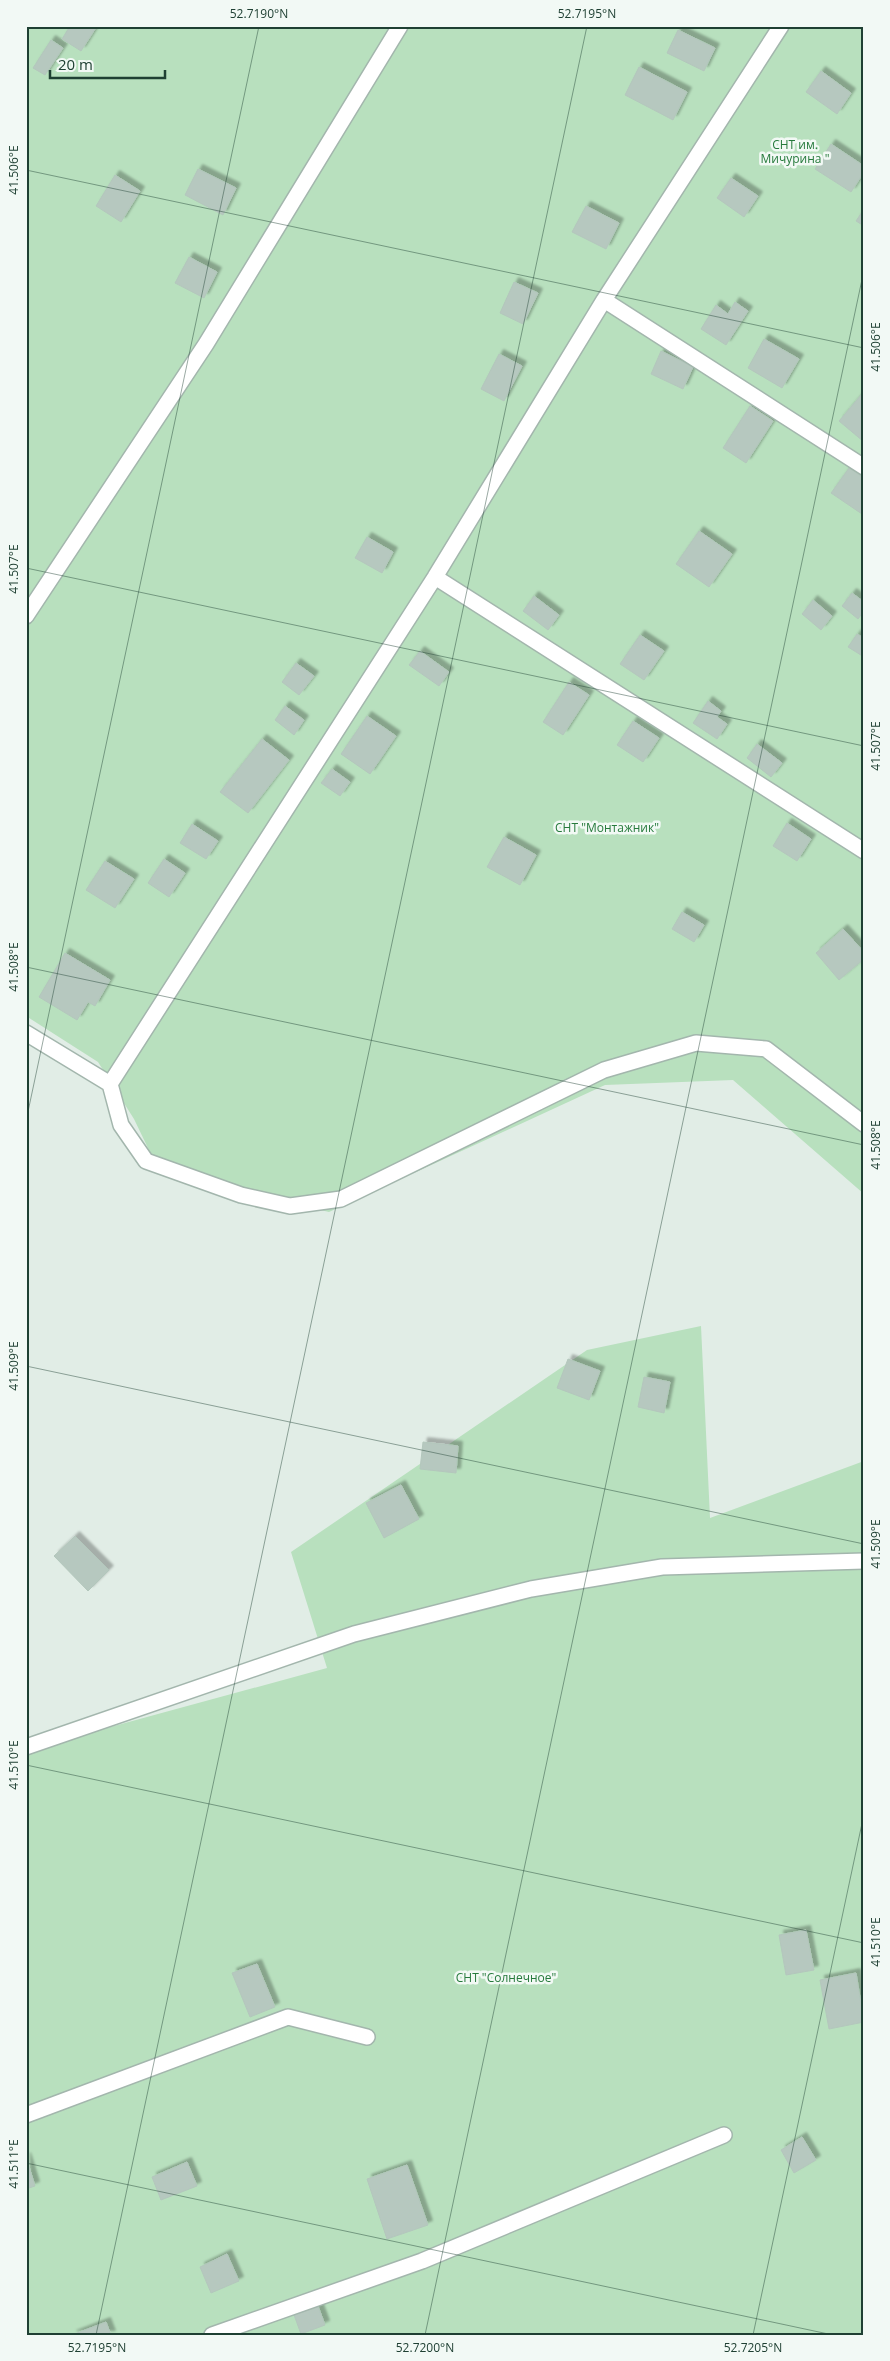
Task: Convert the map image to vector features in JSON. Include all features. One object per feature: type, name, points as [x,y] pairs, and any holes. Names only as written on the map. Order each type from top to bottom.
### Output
[{"type":"street","points":[[26,616],[206,344],[400,26]]},
{"type":"street","points":[[110,1084],[435,578],[604,300],[781,26]]},
{"type":"street","points":[[604,300],[864,467]]},
{"type":"street","points":[[435,578],[864,851]]},
{"type":"street","points":[[26,1033],[110,1084],[120,1125],[146,1161],[241,1195],[290,1206],[341,1199],[604,1070],[696,1043],[766,1049],[864,1124]]},
{"type":"street","points":[[26,1748],[354,1634],[531,1589],[662,1567],[864,1561]]},
{"type":"street","points":[[26,2116],[288,2017],[367,2037]]},
{"type":"street","points":[[212,2335],[422,2261],[724,2135]]},
{"type":"green space","points":[[26,26],[864,26],[864,1194],[733,1080],[605,1085],[329,1212],[159,1171],[134,1119],[98,1062],[26,1016]]},
{"type":"green space","name":"СНТ \"Солнечное\"","points":[[701,1326],[710,1518],[864,1461],[864,2335],[26,2335],[26,1750],[327,1668],[291,1552],[587,1350]]},
{"type":"building","points":[[70,26],[97,26],[81,51],[62,39]]},
{"type":"building","points":[[678,30],[715,48],[704,71],[667,53]]},
{"type":"building","points":[[51,40],[63,48],[45,75],[33,68]]},
{"type":"building","points":[[639,67],[687,92],[673,120],[625,95]]},
{"type":"building","points":[[821,71],[851,93],[837,114],[806,92]]},
{"type":"building","points":[[831,144],[864,166],[864,172],[851,192],[815,169]]},
{"type":"building","points":[[198,169],[236,188],[223,215],[185,195]]},
{"type":"building","points":[[115,175],[140,191],[121,222],[96,206]]},
{"type":"building","points":[[731,178],[758,196],[744,217],[717,198]]},
{"type":"building","points":[[586,206],[619,223],[606,249],[572,232]]},
{"type":"building","points":[[864,209],[864,226],[856,221]]},
{"type":"building","points":[[189,257],[217,272],[204,298],[175,283]]},
{"type":"building","points":[[514,282],[538,293],[523,324],[500,313]]},
{"type":"building","points":[[735,302],[748,311],[726,345],[701,329],[716,305],[728,314]]},
{"type":"building","points":[[764,339],[799,359],[782,388],[748,368]]},
{"type":"building","points":[[661,351],[693,367],[683,389],[651,374]]},
{"type":"building","points":[[499,354],[522,366],[504,401],[481,389]]},
{"type":"building","points":[[861,395],[864,398],[864,442],[839,421]]},
{"type":"building","points":[[750,406],[773,421],[746,463],[723,448]]},
{"type":"building","points":[[849,468],[864,478],[864,511],[862,514],[831,493]]},
{"type":"building","points":[[699,531],[732,554],[709,587],[676,564]]},
{"type":"building","points":[[367,537],[393,552],[382,573],[355,558]]},
{"type":"building","points":[[852,593],[864,602],[864,611],[858,619],[842,606]]},
{"type":"building","points":[[534,596],[559,615],[548,630],[523,611]]},
{"type":"building","points":[[813,600],[832,616],[821,630],[802,614]]},
{"type":"building","points":[[857,634],[864,638],[864,657],[848,647]]},
{"type":"building","points":[[640,635],[664,651],[644,680],[620,664]]},
{"type":"building","points":[[420,651],[449,672],[439,686],[409,665]]},
{"type":"building","points":[[296,663],[314,676],[299,695],[282,682]]},
{"type":"building","points":[[569,682],[589,695],[563,735],[543,722]]},
{"type":"building","points":[[708,701],[721,711],[717,717],[727,724],[717,739],[693,723]]},
{"type":"building","points":[[285,706],[304,720],[294,735],[275,720]]},
{"type":"building","points":[[367,716],[396,736],[370,774],[341,754]]},
{"type":"building","points":[[633,721],[659,738],[643,762],[617,745]]},
{"type":"building","points":[[262,739],[289,760],[248,813],[220,792]]},
{"type":"building","points":[[757,744],[782,763],[771,777],[747,758]]},
{"type":"building","points":[[332,769],[350,782],[340,796],[321,783]]},
{"type":"building","points":[[787,823],[811,839],[797,861],[773,846]]},
{"type":"building","points":[[192,824],[218,841],[206,859],[180,843]]},
{"type":"building","points":[[504,837],[536,855],[520,885],[487,867]]},
{"type":"building","points":[[164,859],[185,873],[169,897],[148,883]]},
{"type":"building","points":[[105,861],[134,879],[115,908],[86,890]]},
{"type":"building","points":[[682,912],[704,925],[694,942],[672,929]]},
{"type":"building","points":[[843,929],[864,952],[864,959],[839,980],[816,953]]},
{"type":"building","points":[[65,953],[110,980],[95,1006],[88,1002],[77,1020],[39,997]]},
{"type":"building","points":[[568,1359],[600,1371],[589,1400],[557,1388]]},
{"type":"building","points":[[644,1377],[670,1382],[664,1413],[638,1407]]},
{"type":"building","points":[[423,1442],[458,1446],[456,1473],[420,1469]]},
{"type":"building","points":[[401,1485],[419,1519],[384,1538],[366,1503]]},
{"type":"building","points":[[75,1536],[109,1570],[88,1591],[54,1556]]},
{"type":"building","points":[[806,1930],[814,1970],[786,1975],[779,1935]]},
{"type":"building","points":[[257,1964],[275,2007],[250,2017],[232,1973]]},
{"type":"building","points":[[856,1973],[864,2022],[829,2029],[820,1980]]},
{"type":"building","points":[[802,2137],[816,2160],[794,2173],[781,2150]]},
{"type":"building","points":[[26,2157],[35,2186],[26,2189]]},
{"type":"building","points":[[187,2162],[197,2186],[161,2200],[152,2177]]},
{"type":"building","points":[[407,2165],[428,2225],[387,2239],[367,2179]]},
{"type":"building","points":[[227,2254],[239,2281],[211,2293],[200,2267]]},
{"type":"building","points":[[318,2306],[325,2325],[301,2334],[294,2315]]},
{"type":"building","points":[[106,2322],[111,2335],[72,2335]]},
{"type":"park label","name":"СНТ им. Мичурина \"","points":[[795,151]]},
{"type":"park label","name":"СНТ \"Монтажник\"","points":[[607,827]]}]
